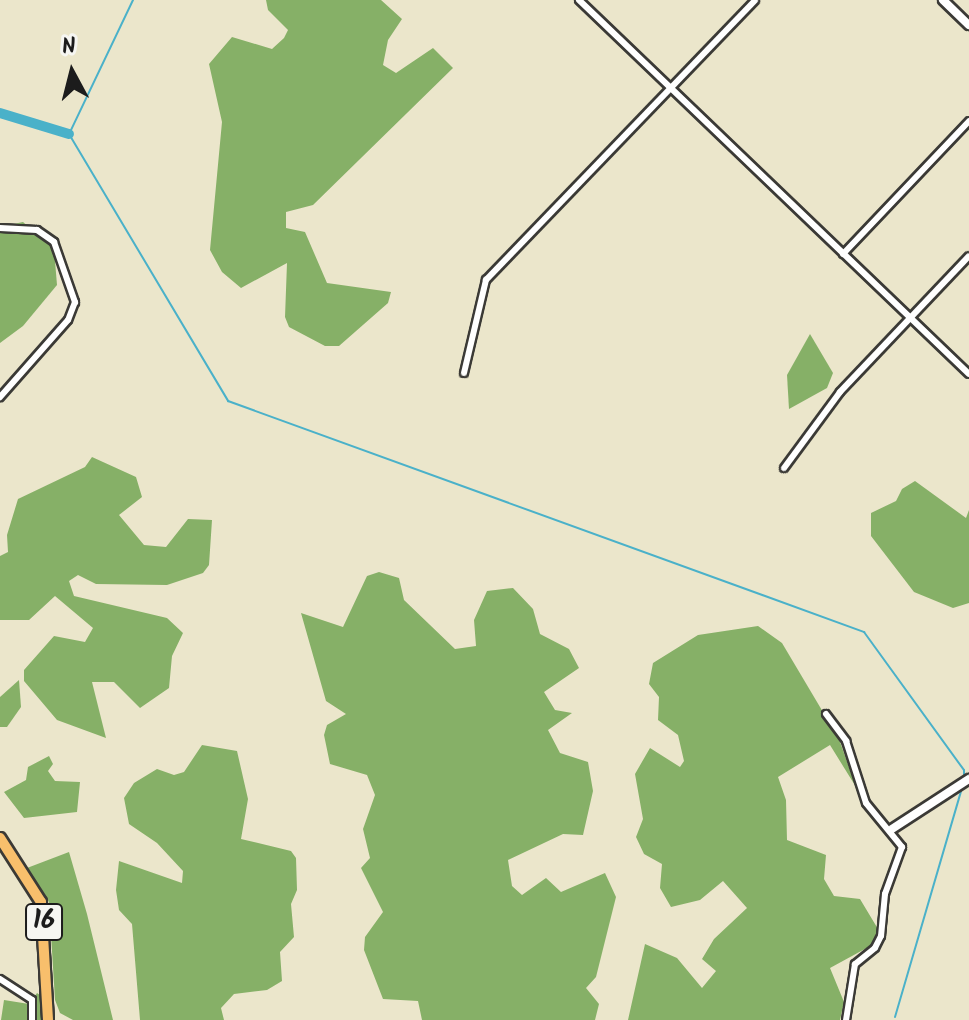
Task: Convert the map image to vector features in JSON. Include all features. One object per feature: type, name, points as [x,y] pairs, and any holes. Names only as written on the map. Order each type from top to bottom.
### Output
[{"type":"main road","name":"16","points":[[0,838],[41,902],[48,1020]]},
{"type":"street","points":[[579,0],[969,374]]},
{"type":"street","points":[[464,373],[486,280],[755,0]]},
{"type":"street","points":[[943,0],[969,25]]},
{"type":"street","points":[[843,254],[969,121]]},
{"type":"street","points":[[0,228],[37,230],[54,242],[75,302],[68,320],[0,397]]},
{"type":"street","points":[[784,468],[840,392],[969,256]]},
{"type":"street","points":[[826,714],[846,741],[866,803],[892,829],[902,847],[885,894],[881,936],[871,953],[855,964],[846,1020]]},
{"type":"street","points":[[892,829],[969,779]]},
{"type":"street","points":[[0,979],[32,1000],[32,1020]]},
{"type":"green space","points":[[266,0],[381,0],[402,19],[388,40],[383,65],[396,73],[433,48],[453,68],[313,205],[286,212],[286,228],[305,232],[327,283],[391,292],[388,303],[339,346],[325,346],[289,327],[285,317],[287,263],[241,288],[222,272],[210,250],[222,122],[209,64],[232,37],[272,49],[284,38],[288,30],[268,10]]},
{"type":"green space","points":[[23,222],[54,249],[57,285],[23,326],[0,343],[0,227]]},
{"type":"green space","points":[[810,334],[833,373],[827,388],[789,409],[787,375]]},
{"type":"green space","points":[[92,457],[136,477],[142,497],[119,515],[144,545],[166,547],[188,519],[212,520],[209,565],[203,573],[167,585],[96,584],[78,575],[69,581],[74,596],[167,618],[183,633],[172,656],[169,688],[140,708],[114,682],[92,682],[106,738],[57,720],[24,681],[24,670],[54,636],[85,642],[93,628],[55,596],[29,620],[0,620],[0,556],[8,552],[7,535],[18,499],[85,467]]},
{"type":"green space","points":[[915,481],[966,518],[969,510],[969,603],[953,608],[914,592],[871,536],[871,513],[896,501],[902,489]]},
{"type":"green space","points":[[379,572],[399,578],[404,600],[455,649],[476,646],[474,620],[487,591],[513,588],[533,609],[540,634],[569,649],[579,668],[544,692],[555,710],[572,713],[548,730],[560,753],[588,762],[593,791],[583,835],[563,834],[508,860],[512,886],[522,895],[546,878],[561,892],[605,873],[616,897],[596,977],[586,988],[599,1004],[595,1020],[422,1020],[418,1001],[383,999],[364,950],[365,937],[383,912],[361,868],[370,858],[363,829],[375,795],[367,775],[330,764],[324,735],[327,725],[346,714],[326,701],[301,613],[343,627],[367,576]]},
{"type":"green space","points":[[758,626],[782,643],[839,739],[856,787],[830,745],[778,777],[786,800],[787,840],[826,855],[824,879],[834,896],[860,899],[878,929],[874,944],[830,968],[844,1002],[840,1020],[628,1020],[645,944],[677,958],[702,988],[716,971],[702,959],[714,939],[747,908],[723,881],[700,900],[671,907],[660,888],[662,864],[644,854],[636,837],[643,819],[635,774],[650,748],[680,767],[684,761],[678,735],[658,720],[659,697],[649,684],[653,663],[698,635]]},
{"type":"green space","points":[[19,680],[21,707],[7,727],[0,727],[0,697]]},
{"type":"green space","points":[[202,745],[237,751],[248,799],[241,839],[291,851],[296,858],[297,890],[291,904],[294,937],[280,952],[282,981],[267,990],[234,994],[221,1008],[224,1020],[140,1020],[132,924],[119,910],[116,890],[119,861],[182,883],[183,871],[157,843],[129,824],[124,798],[134,783],[157,769],[174,775],[184,772]]},
{"type":"green space","points":[[49,756],[53,764],[48,771],[55,781],[80,782],[77,812],[24,818],[4,792],[26,780],[28,767]]},
{"type":"green space","points":[[69,852],[113,1020],[73,1020],[60,1013],[55,1000],[49,902],[27,868]]},
{"type":"green space","points":[[37,993],[44,998],[42,1020],[1,1020],[4,1000],[29,1004]]},
{"type":"waterway","points":[[133,0],[69,134],[228,401],[864,632],[964,770],[964,778]]},
{"type":"waterway","points":[[0,113],[69,134]]},
{"type":"waterway","points":[[895,1017],[962,788]]}]
